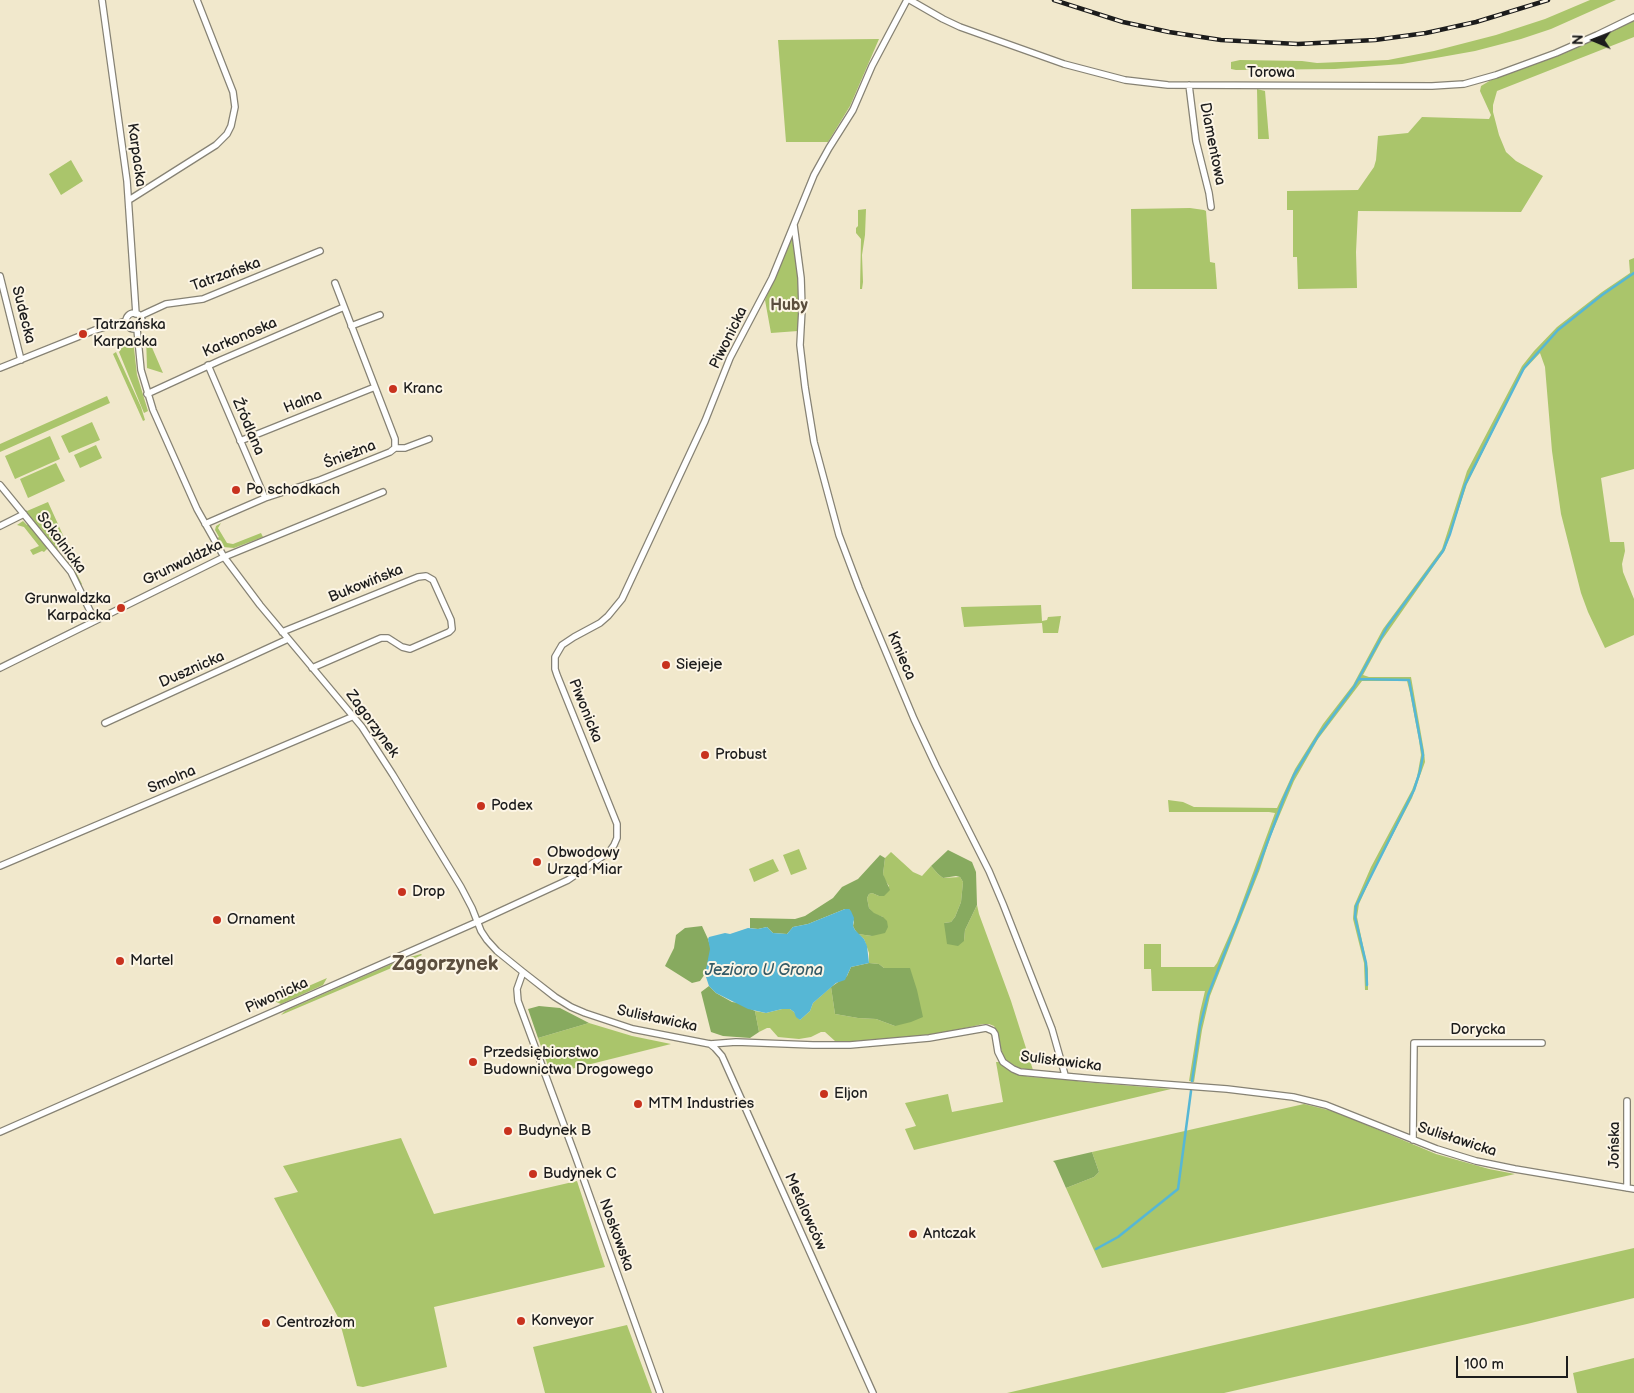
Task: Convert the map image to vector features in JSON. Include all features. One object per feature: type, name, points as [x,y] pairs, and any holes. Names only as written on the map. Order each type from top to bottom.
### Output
[{"type":"street","name":"Karpacka","points":[[102,0],[129,200],[138,315]]},
{"type":"street","points":[[129,200],[216,145],[232,126],[235,107],[232,92],[197,0]]},
{"type":"street","name":"Torowa","points":[[909,0],[951,23],[1064,64],[1135,82],[1189,85],[1432,86],[1464,84],[1496,75],[1556,53],[1634,17]]},
{"type":"street","name":"Piwonicka","points":[[0,1132],[568,880],[600,859],[614,845],[617,838],[617,824],[557,675],[555,657],[562,645],[608,616],[622,599],[705,421],[730,358],[768,286],[814,175],[828,148],[853,110],[872,66],[909,0]]},
{"type":"street","name":"Diamentowa","points":[[1189,85],[1196,141],[1211,207]]},
{"type":"street","name":"Kmieca","points":[[794,226],[801,278],[800,344],[805,387],[816,449],[839,535],[876,629],[928,750],[989,871],[1003,904],[1052,1029],[1064,1075]]},
{"type":"street","name":"Tatrzańska","points":[[138,315],[166,304],[203,299],[320,251]]},
{"type":"street","name":"Sudecka","points":[[0,276],[21,360]]},
{"type":"street","name":"Śnieżna","points":[[205,524],[265,498],[330,476],[390,452],[395,448],[396,438],[335,283]]},
{"type":"street","name":"Karkonoska","points":[[147,394],[344,308]]},
{"type":"street","points":[[0,368],[95,330],[126,321],[129,315],[138,315],[142,322],[137,329],[141,370],[147,394],[205,524],[224,557]]},
{"type":"street","points":[[352,326],[380,315]]},
{"type":"street","points":[[126,321],[129,328],[137,329]]},
{"type":"street","name":"Źródlana","points":[[208,366],[265,498]]},
{"type":"street","name":"Halna","points":[[240,441],[375,387]]},
{"type":"street","points":[[395,448],[405,448],[429,438]]},
{"type":"street","name":"Sokolnicka","points":[[0,485],[71,572],[95,621]]},
{"type":"street","name":"Grunwaldzka","points":[[0,668],[224,557],[383,492]]},
{"type":"street","points":[[0,526],[24,514]]},
{"type":"street","name":"Zagorzynek","points":[[224,557],[282,632],[354,716],[393,775],[461,888],[477,922]]},
{"type":"street","name":"Bukowińska","points":[[282,632],[418,576],[430,577],[435,583],[451,620],[452,629],[449,632],[410,649],[402,647],[388,638],[381,638],[312,668]]},
{"type":"street","name":"Dusznicka","points":[[105,723],[288,639]]},
{"type":"street","name":"Smolna","points":[[0,866],[354,716]]},
{"type":"street","name":"Sulisławicka","points":[[477,922],[483,935],[492,946],[556,997],[585,1013],[633,1029],[710,1044],[743,1042],[850,1045],[929,1038],[986,1028],[995,1034],[1000,1058],[1007,1066],[1028,1074],[1064,1075],[1095,1079],[1227,1088],[1293,1097],[1326,1105],[1413,1140],[1457,1155],[1494,1165],[1631,1189]]},
{"type":"street","name":"Noskowska","points":[[523,972],[517,989],[518,1001],[660,1393]]},
{"type":"street","name":"Dorycka","points":[[1413,1140],[1414,1043],[1542,1043]]},
{"type":"street","name":"Metalowców","points":[[710,1044],[722,1056],[873,1393]]},
{"type":"street","name":"Jońska","points":[[1627,1101],[1631,1189]]},
{"type":"green space","points":[[1590,0],[1616,0],[1551,29],[1475,51],[1402,64],[1335,69],[1231,69],[1231,62],[1240,60],[1317,63],[1388,60],[1434,51],[1496,35],[1545,19]]},
{"type":"green space","points":[[1634,21],[1634,37],[1497,91],[1493,112],[1506,152],[1516,161],[1543,176],[1521,212],[1358,211],[1357,288],[1298,289],[1297,257],[1293,257],[1293,210],[1287,210],[1287,191],[1358,190],[1374,167],[1378,136],[1408,133],[1422,117],[1489,119],[1491,115],[1480,91],[1481,86],[1491,80],[1565,53]]},
{"type":"green space","points":[[879,39],[850,106],[828,142],[786,142],[778,40]]},
{"type":"green space","points":[[1257,89],[1265,91],[1269,139],[1258,139]]},
{"type":"green space","points":[[71,160],[83,181],[61,195],[49,174]]},
{"type":"green space","points":[[1190,208],[1206,211],[1210,262],[1215,263],[1217,289],[1132,289],[1131,209]]},
{"type":"green space","points":[[866,209],[862,255],[863,282],[862,289],[860,289],[861,239],[856,233],[856,228],[858,226],[858,210]]},
{"type":"green space","points":[[791,240],[794,240],[800,295],[798,331],[771,333],[765,300]]},
{"type":"green space","points":[[1634,258],[1634,469],[1601,478],[1610,542],[1624,542],[1625,551],[1622,564],[1623,572],[1634,599],[1634,635],[1605,648],[1581,593],[1561,514],[1552,451],[1545,367],[1540,353],[1524,370],[1518,380],[1467,484],[1445,550],[1382,640],[1363,675],[1369,677],[1411,677],[1425,762],[1412,798],[1359,904],[1357,917],[1368,969],[1368,990],[1365,990],[1364,963],[1353,919],[1354,906],[1371,867],[1417,777],[1421,755],[1407,681],[1362,681],[1318,739],[1294,781],[1270,838],[1260,869],[1210,996],[1202,1030],[1194,1082],[1189,1081],[1205,991],[1152,991],[1151,969],[1144,969],[1144,944],[1161,944],[1161,967],[1214,967],[1235,922],[1275,813],[1169,812],[1168,800],[1183,802],[1194,807],[1277,808],[1295,769],[1323,724],[1353,685],[1383,629],[1442,549],[1467,471],[1522,366],[1557,327],[1630,273],[1629,260]]},
{"type":"green space","points":[[147,336],[163,373],[147,368]]},
{"type":"green space","points":[[133,339],[137,375],[148,411],[144,413],[119,352],[127,340]]},
{"type":"green space","points":[[116,352],[141,407],[145,420],[143,421],[113,354]]},
{"type":"green space","points":[[107,396],[110,403],[0,452],[0,444]]},
{"type":"green space","points":[[92,422],[100,440],[69,453],[61,436]]},
{"type":"green space","points":[[50,436],[60,459],[15,479],[5,456]]},
{"type":"green space","points":[[96,445],[102,458],[80,468],[74,455]]},
{"type":"green space","points":[[56,463],[65,481],[28,498],[20,479]]},
{"type":"green space","points":[[48,502],[67,544],[57,549],[76,572],[81,585],[74,572],[22,509],[27,511]]},
{"type":"green space","points":[[23,521],[27,525],[29,524],[48,548],[44,552],[33,555],[30,550],[39,546],[24,527],[17,525]]},
{"type":"green space","points":[[221,523],[218,528],[227,543],[233,544],[261,533],[263,537],[234,548],[223,547],[216,539],[219,537],[215,530],[216,526]]},
{"type":"green space","points":[[1041,605],[1042,621],[1047,620],[1048,617],[1061,616],[1058,633],[1043,633],[1042,623],[964,627],[961,607]]},
{"type":"green space","points":[[799,849],[807,869],[791,875],[783,855]]},
{"type":"green space","points":[[948,850],[972,862],[976,872],[977,905],[965,930],[964,941],[958,946],[947,944],[944,923],[951,922],[955,917],[961,902],[963,882],[960,877],[956,876],[943,878],[931,866]]},
{"type":"green space","points":[[891,852],[913,872],[922,876],[931,866],[943,878],[960,877],[963,882],[961,902],[951,922],[944,923],[964,941],[965,930],[977,905],[1033,1070],[1018,1068],[1005,1061],[997,1031],[994,1026],[989,1024],[934,1035],[842,1042],[835,1041],[825,1032],[799,1039],[778,1037],[770,1028],[759,1032],[755,1011],[766,1013],[790,1009],[800,1020],[810,1011],[813,1003],[831,987],[835,1014],[876,1019],[895,1026],[894,969],[869,963],[869,953],[864,939],[858,934],[872,936],[883,917],[874,914],[869,908],[867,898],[872,893],[879,896],[889,886],[883,874],[885,858]]},
{"type":"green space","points":[[880,855],[885,858],[883,874],[890,890],[884,896],[872,893],[867,898],[869,908],[887,921],[888,927],[885,933],[872,936],[858,934],[853,926],[854,922],[849,909],[808,924],[793,927],[787,934],[773,933],[767,927],[750,928],[750,918],[795,919],[805,916],[833,898],[842,887],[858,879]]},
{"type":"green space","points":[[773,859],[779,871],[754,882],[749,869]]},
{"type":"green space","points":[[702,926],[711,949],[710,955],[705,974],[700,981],[692,983],[665,966],[674,948],[676,935],[685,928]]},
{"type":"green space","points":[[421,954],[281,1015],[285,1011],[403,959]]},
{"type":"green space","points":[[869,963],[879,964],[884,968],[910,968],[923,1017],[895,1026],[876,1019],[835,1014],[831,987],[847,976],[851,967]]},
{"type":"green space","points":[[327,978],[323,985],[281,1004],[274,1001]]},
{"type":"green space","points":[[709,986],[716,993],[732,1002],[739,1003],[755,1011],[759,1032],[750,1038],[723,1036],[711,1032],[701,992]]},
{"type":"green space","points":[[539,1006],[560,1008],[589,1023],[538,1038],[528,1009]]},
{"type":"green space","points":[[589,1023],[632,1036],[671,1044],[551,1074],[538,1038]]},
{"type":"green space","points":[[996,1062],[999,1062],[1015,1073],[1030,1077],[1171,1089],[914,1150],[905,1129],[916,1126],[905,1103],[948,1094],[952,1112],[1003,1102]]},
{"type":"green space","points":[[1304,1104],[1336,1112],[1436,1154],[1489,1169],[1515,1174],[1102,1268],[1066,1188],[1094,1177],[1099,1172],[1092,1152]]},
{"type":"green space","points":[[401,1138],[434,1214],[577,1181],[605,1267],[434,1307],[447,1367],[363,1387],[357,1386],[339,1319],[274,1198],[298,1192],[283,1166]]},
{"type":"green space","points":[[1092,1152],[1099,1172],[1094,1177],[1066,1188],[1053,1161]]},
{"type":"green space","points":[[1634,1248],[1634,1298],[1527,1324],[1224,1393],[1007,1393]]},
{"type":"green space","points":[[627,1325],[652,1393],[545,1393],[533,1347]]},
{"type":"green space","points":[[1634,1358],[1634,1393],[1577,1393],[1573,1373]]},
{"type":"water","name":"Jezioro U Grona","points":[[845,909],[851,911],[854,918],[853,926],[864,939],[867,946],[869,963],[851,967],[845,980],[836,983],[813,1003],[810,1011],[800,1020],[790,1009],[766,1013],[748,1009],[716,993],[709,986],[705,974],[710,949],[709,937],[725,933],[730,934],[748,928],[758,929],[767,927],[773,933],[787,934],[793,927],[808,924]]},
{"type":"waterway","points":[[1192,1081],[1200,1026],[1208,995],[1294,775],[1318,736],[1354,687],[1387,627],[1443,551],[1465,485],[1524,368],[1558,330],[1602,295],[1634,273]]},
{"type":"waterway","points":[[1359,679],[1409,680],[1423,755],[1414,790],[1356,906],[1355,917],[1366,963],[1367,985]]},
{"type":"waterway","points":[[1096,1249],[1118,1237],[1178,1189],[1191,1091]]},
{"type":"railway","points":[[1054,0],[1123,22],[1169,32],[1221,40],[1298,44],[1375,40],[1426,33],[1476,22],[1548,0]]},
{"type":"place","name":"Tatrzańska Karpacka","points":[[83,334]]},
{"type":"place","name":"Kranc","points":[[393,389]]},
{"type":"place","name":"Po schodkach","points":[[236,490]]},
{"type":"place","name":"Grunwaldzka Karpacka","points":[[121,608]]},
{"type":"place","name":"Siejeje","points":[[666,665]]},
{"type":"place","name":"Probust","points":[[705,755]]},
{"type":"place","name":"Podex","points":[[481,806]]},
{"type":"place","name":"Obwodowy Urząd Miar","points":[[537,862]]},
{"type":"place","name":"Drop","points":[[402,892]]},
{"type":"place","name":"Ornament","points":[[217,920]]},
{"type":"place","name":"Martel","points":[[120,961]]},
{"type":"place","name":"Przedsiębiorstwo Budownictwa Drogowego","points":[[473,1062]]},
{"type":"place","name":"Eljon","points":[[824,1094]]},
{"type":"place","name":"MTM Industries","points":[[638,1104]]},
{"type":"place","name":"Budynek B","points":[[508,1131]]},
{"type":"place","name":"Budynek C","points":[[533,1174]]},
{"type":"place","name":"Antczak","points":[[913,1234]]},
{"type":"place","name":"Konveyor","points":[[521,1321]]},
{"type":"place","name":"Centrozłom","points":[[266,1323]]},
{"type":"district","name":"Huby","points":[[789,306]]},
{"type":"district","name":"Zagorzynek","points":[[445,965]]}]
